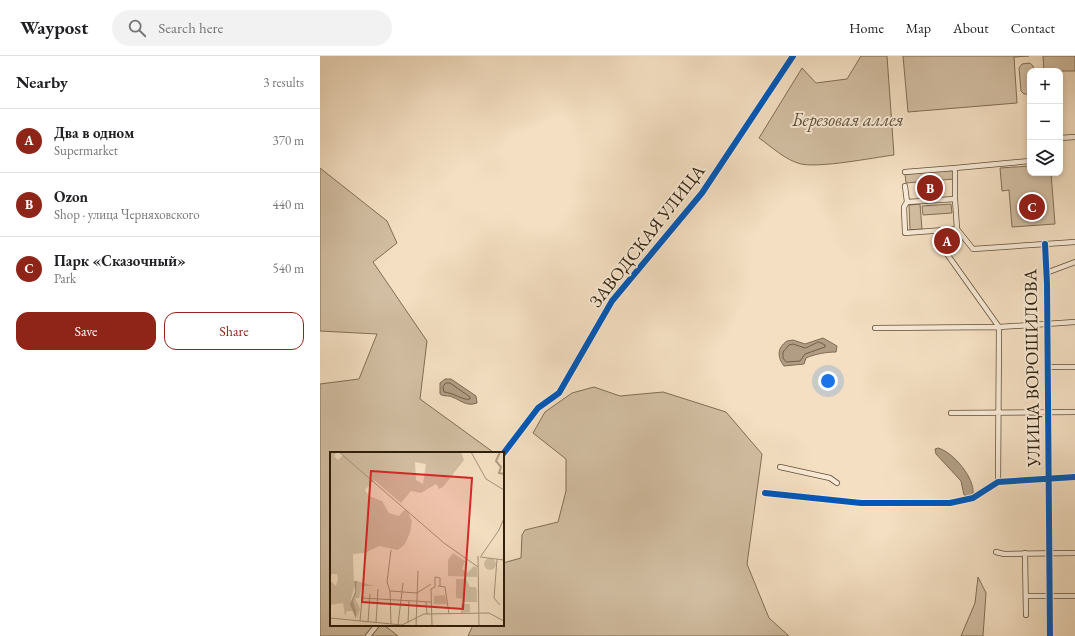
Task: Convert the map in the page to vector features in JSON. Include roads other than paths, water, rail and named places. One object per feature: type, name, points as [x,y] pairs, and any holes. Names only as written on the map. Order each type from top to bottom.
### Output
[{"type":"street","name":"ЗАВОДСКАЯ УЛИЦА","points":[[504,453],[538,408],[559,393],[612,301],[702,193],[793,56]]},
{"type":"street","points":[[1063,138],[1075,137]]},
{"type":"street","points":[[905,172],[1027,161]]},
{"type":"street","points":[[956,168],[955,199],[957,229],[973,249],[1075,242]]},
{"type":"street","points":[[905,186],[907,202],[904,207],[906,233],[957,229]]},
{"type":"street","points":[[907,202],[955,199]]},
{"type":"street","name":"УЛИЦА ВОРОШИЛОВА","points":[[1045,244],[1050,636]]},
{"type":"street","points":[[946,250],[946,254],[999,327],[998,482]]},
{"type":"street","points":[[1046,273],[1075,262]]},
{"type":"street","points":[[875,328],[999,327],[1075,322]]},
{"type":"street","points":[[1047,367],[1075,367]]},
{"type":"street","points":[[951,412],[1075,412]]},
{"type":"street","points":[[780,467],[830,478],[837,483]]},
{"type":"street","points":[[765,493],[861,503],[950,503],[973,498],[998,482],[1049,480],[1075,477]]},
{"type":"street","points":[[996,552],[1075,553]]},
{"type":"street","points":[[1024,553],[1026,616]]},
{"type":"street","points":[[1026,596],[1075,596]]},
{"type":"street","points":[[368,636],[376,626]]},
{"type":"water","points":[[823,338],[837,346],[836,352],[828,352],[806,358],[804,364],[784,366],[782,363],[779,353],[781,347],[787,341],[793,340],[805,344]]},
{"type":"water","points":[[445,379],[451,379],[476,396],[477,403],[467,404],[450,396],[440,394],[440,383]]},
{"type":"water","points":[[938,448],[944,450],[962,466],[967,473],[973,488],[973,494],[968,496],[964,495],[961,481],[936,454],[935,449]]},
{"type":"place","name":"Ozon","points":[[930,188]]},
{"type":"place","name":"Парк «Сказочный»","points":[[1032,207]]},
{"type":"place","name":"Два в одном","points":[[947,241]]},
{"type":"park label","name":"Березовая аллея","points":[[848,120]]}]
